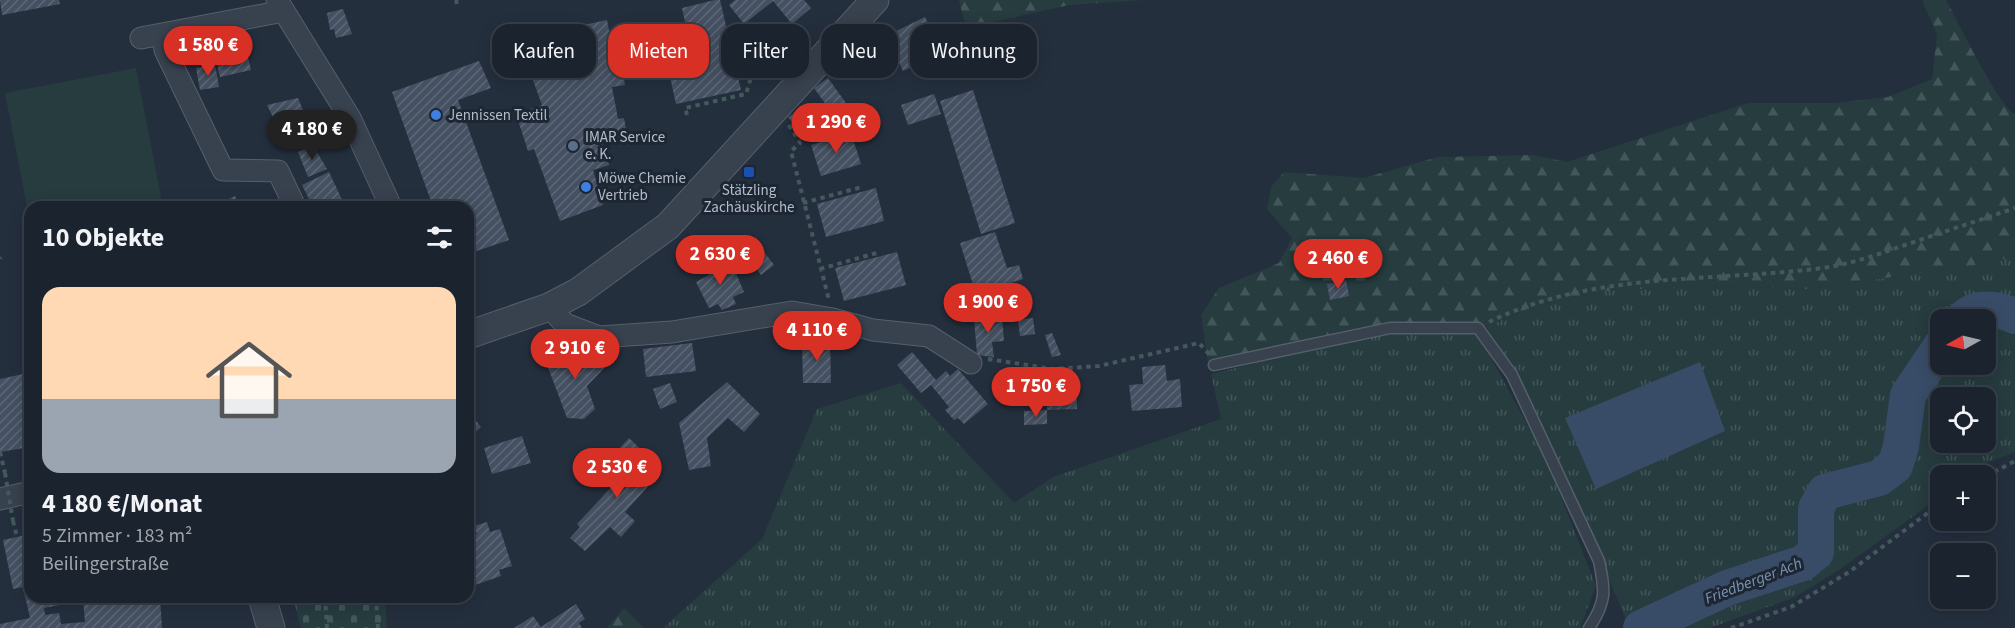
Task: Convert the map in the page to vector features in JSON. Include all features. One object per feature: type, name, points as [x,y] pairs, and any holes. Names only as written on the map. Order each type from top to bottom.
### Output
[{"type":"street","points":[[474,333],[549,307],[578,292],[668,226],[872,1]]},
{"type":"street","points":[[141,38],[280,6],[350,118],[388,201]]},
{"type":"street","points":[[163,34],[165,50],[223,170],[278,171],[292,201]]},
{"type":"street","points":[[549,307],[565,324],[599,337],[672,332],[792,312],[833,319],[873,330],[929,336],[969,361]]},
{"type":"street","points":[[0,499],[24,493]]},
{"type":"street","points":[[264,603],[271,628]]},
{"type":"lane","points":[[1217,365],[1390,328],[1478,328],[1512,375],[1599,561],[1606,592],[1599,613],[1589,628]]},
{"type":"path","points":[[687,115],[685,108],[746,94],[751,78]]},
{"type":"path","points":[[784,117],[800,143],[791,151],[833,319]]},
{"type":"path","points":[[803,203],[862,187]]},
{"type":"path","points":[[1478,328],[1516,309],[1558,296],[1607,286],[1722,274],[1815,269],[1862,262],[2015,208]]},
{"type":"path","points":[[820,269],[880,252]]},
{"type":"path","points":[[969,361],[973,357],[1053,369],[1099,366],[1199,343],[1217,365]]},
{"type":"path","points":[[0,452],[16,537]]},
{"type":"path","points":[[1996,471],[2015,461]]},
{"type":"path","points":[[1731,628],[1791,607],[1849,572],[1930,511]]},
{"type":"path","points":[[325,603],[327,628]]},
{"type":"path","points":[[376,603],[378,628]]},
{"type":"green space","points":[[959,0],[1144,0],[1069,5],[984,24],[965,24]]},
{"type":"green space","points":[[1922,0],[1946,0],[1989,80],[2008,108],[2015,114],[2015,256],[1988,263],[1809,289],[1713,286],[1612,290],[1532,307],[1486,327],[1421,322],[1374,326],[1208,362],[1201,315],[1219,288],[1279,263],[1292,238],[1267,209],[1271,187],[1284,172],[1364,178],[1438,157],[1533,155],[1567,162],[1748,103],[1835,103],[1888,97],[1932,79],[1937,34]]},
{"type":"green space","points":[[136,68],[162,201],[26,201],[5,93]]},
{"type":"green space","points":[[2015,256],[2015,452],[1984,465],[1930,465],[1930,504],[1839,570],[1795,597],[1710,628],[1660,628],[1754,588],[1811,569],[1804,545],[1800,561],[1709,588],[1628,625],[1610,580],[1529,402],[1505,356],[1486,327],[1532,307],[1612,290],[1713,286],[1809,289],[1988,263]]},
{"type":"green space","points":[[1476,330],[1547,461],[1596,586],[1580,628],[663,628],[762,539],[817,409],[901,383],[1014,503],[1053,477],[1221,419],[1211,374],[1391,333]]},
{"type":"green space","points":[[295,603],[385,603],[387,628],[301,628]]},
{"type":"green space","points":[[624,608],[644,628],[607,628]]},
{"type":"water","points":[[1700,362],[1725,431],[1596,489],[1565,418]]},
{"type":"building","points":[[0,0],[59,0],[60,4],[2,15]]},
{"type":"building","points":[[720,0],[726,24],[721,24],[721,78],[738,78],[741,90],[676,104],[670,78],[709,78],[709,24],[685,24],[682,8]]},
{"type":"building","points":[[735,0],[804,0],[811,8],[792,24],[773,1],[744,24],[729,5]]},
{"type":"building","points":[[343,9],[352,34],[336,38],[334,29],[330,30],[327,13]]},
{"type":"building","points":[[925,17],[928,24],[911,24]]},
{"type":"building","points":[[607,20],[608,78],[624,78],[625,85],[612,87],[618,119],[624,118],[627,135],[601,140],[609,165],[593,170],[603,205],[560,221],[534,149],[528,151],[516,114],[542,105],[532,78],[596,78],[596,24],[588,24]]},
{"type":"building","points":[[910,24],[910,68],[903,71],[898,61],[898,30]]},
{"type":"building","points":[[244,41],[251,70],[220,77],[213,48]]},
{"type":"building","points":[[479,61],[491,88],[458,100],[509,240],[474,252],[474,201],[431,201],[392,92]]},
{"type":"building","points":[[215,64],[219,87],[200,90],[196,68]]},
{"type":"building","points":[[828,78],[856,117],[842,127],[814,88]]},
{"type":"building","points":[[973,90],[1015,223],[981,234],[940,101]]},
{"type":"building","points":[[934,94],[941,114],[908,125],[901,105]]},
{"type":"building","points":[[298,98],[311,129],[285,142],[267,105]]},
{"type":"building","points":[[801,108],[815,127],[803,137],[788,117]]},
{"type":"building","points":[[851,133],[861,164],[821,176],[811,145]]},
{"type":"building","points":[[313,145],[327,169],[308,177],[298,152]]},
{"type":"building","points":[[329,172],[343,201],[310,201],[302,185]]},
{"type":"building","points":[[876,188],[884,221],[826,237],[817,204]]},
{"type":"building","points":[[235,196],[237,201],[227,201]]},
{"type":"building","points":[[995,232],[1007,268],[1019,265],[1023,279],[976,294],[960,243]]},
{"type":"building","points":[[758,244],[774,265],[761,275],[745,254]]},
{"type":"building","points":[[897,252],[906,285],[844,301],[835,268]]},
{"type":"building","points":[[719,262],[722,269],[732,264],[744,292],[733,297],[736,304],[722,310],[718,304],[709,308],[696,282],[709,275],[706,269]]},
{"type":"building","points":[[1346,280],[1349,296],[1330,300],[1327,284]]},
{"type":"building","points":[[1002,315],[1004,341],[992,342],[994,357],[977,355],[974,318]]},
{"type":"building","points":[[1033,318],[1035,334],[1020,336],[1018,320]]},
{"type":"building","points":[[1052,333],[1061,355],[1052,357],[1045,335]]},
{"type":"building","points":[[830,340],[831,383],[803,383],[802,341]]},
{"type":"building","points":[[692,343],[696,371],[646,377],[643,349]]},
{"type":"building","points":[[561,347],[570,369],[585,350],[602,350],[608,364],[587,386],[595,409],[584,419],[567,418],[543,354]]},
{"type":"building","points":[[912,352],[936,380],[946,371],[950,376],[958,369],[988,404],[964,424],[958,418],[954,420],[945,410],[949,407],[931,385],[921,393],[897,365]]},
{"type":"building","points":[[1165,365],[1167,381],[1180,379],[1182,407],[1132,411],[1129,385],[1143,384],[1142,367]]},
{"type":"building","points":[[23,374],[24,448],[0,452],[0,379]]},
{"type":"building","points":[[1076,379],[1077,409],[1047,410],[1045,381]]},
{"type":"building","points":[[727,382],[760,414],[744,432],[728,418],[707,438],[711,466],[689,470],[679,423]]},
{"type":"building","points":[[670,383],[677,402],[660,409],[653,389]]},
{"type":"building","points":[[1047,410],[1047,424],[1024,425],[1024,411]]},
{"type":"building","points":[[474,418],[481,427],[474,433]]},
{"type":"building","points":[[522,436],[531,463],[492,474],[484,448]]},
{"type":"building","points":[[629,438],[658,466],[646,479],[651,483],[625,512],[635,521],[621,537],[610,527],[585,551],[570,538],[580,527],[577,524],[632,465],[617,451]]},
{"type":"building","points":[[487,522],[490,532],[500,529],[512,566],[499,570],[501,576],[474,585],[474,535],[477,534],[474,526]]},
{"type":"building","points":[[24,535],[24,591],[23,587],[13,589],[3,540]]},
{"type":"building","points":[[27,603],[60,603],[60,605],[44,608],[45,615],[59,613],[61,624],[85,622],[83,603],[160,603],[162,628],[0,628],[0,624],[30,618]]},
{"type":"building","points":[[576,604],[585,619],[579,623],[582,628],[514,628],[533,616],[541,627]]},
{"type":"waterway","name":"Friedberger Ach","points":[[1996,310],[2015,316]]},
{"type":"waterway","name":"Friedberger Ach","points":[[1641,628],[1727,588],[1803,563],[1816,552],[1816,508],[1825,492],[1879,478],[1895,466],[1901,446],[1908,395],[1930,362]]},
{"type":"place","name":"Jennissen Textil","points":[[436,115]]},
{"type":"place","name":"IMAR Service e. K.","points":[[573,146]]},
{"type":"place","name":"Stätzling Zachäuskirche","points":[[749,172]]},
{"type":"place","name":"Möwe Chemie Vertrieb","points":[[586,187]]}]
